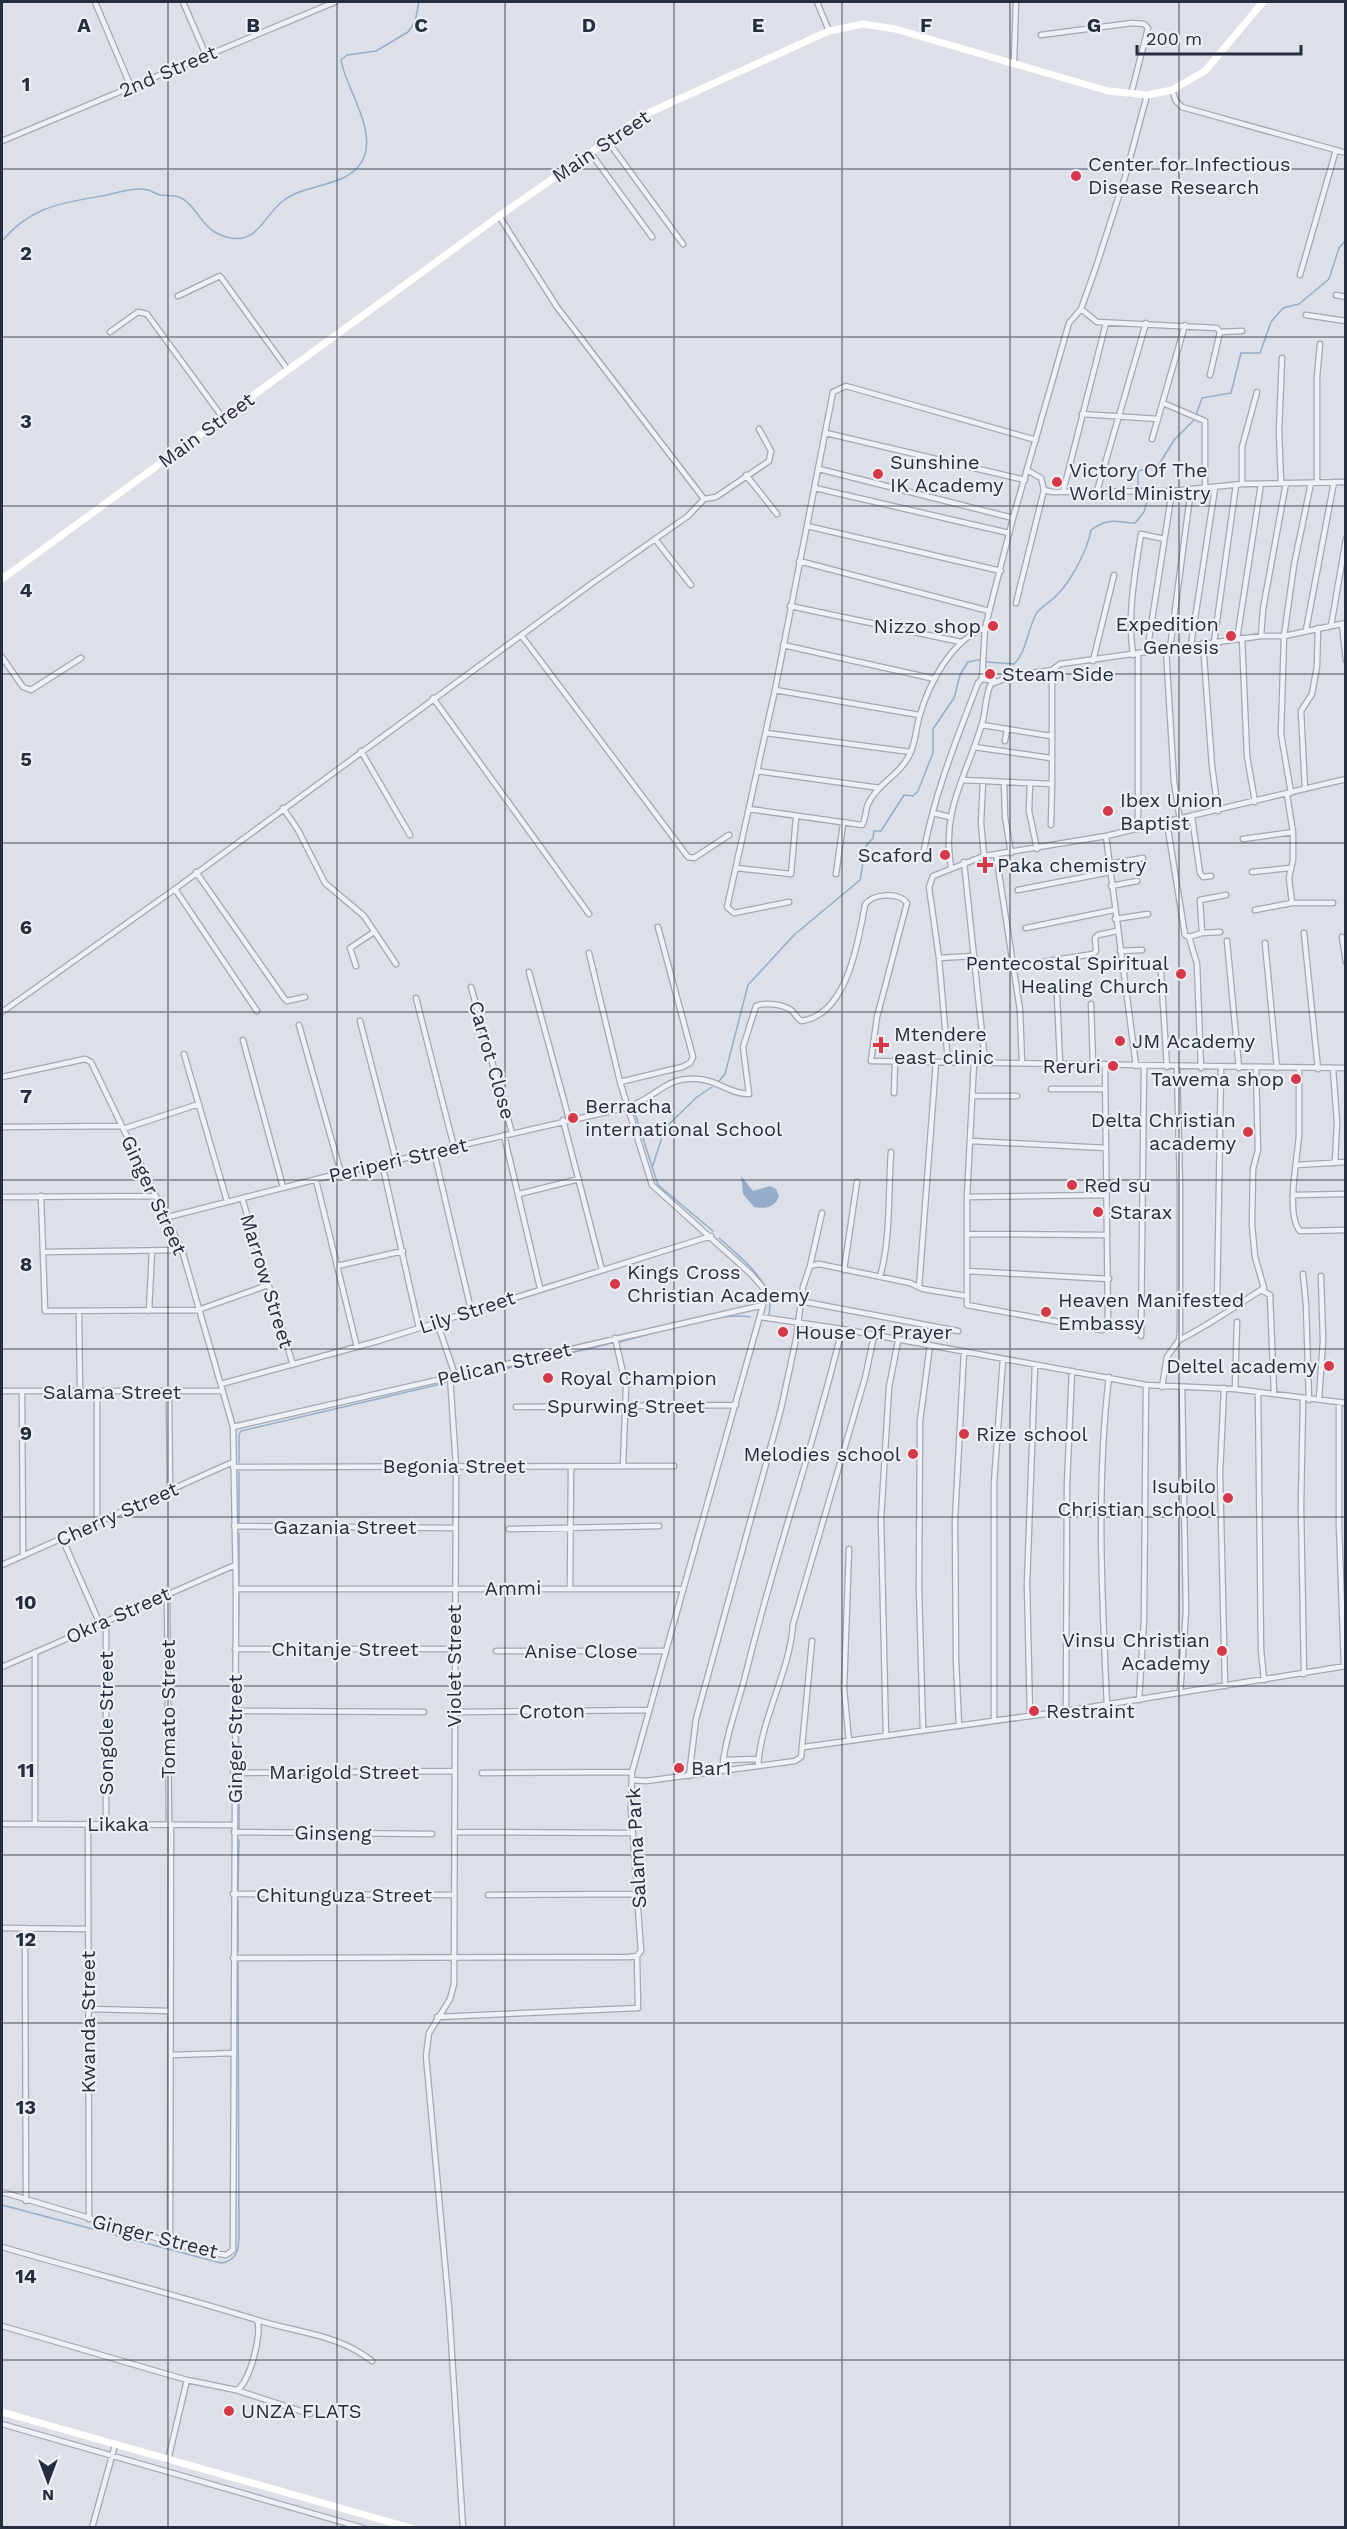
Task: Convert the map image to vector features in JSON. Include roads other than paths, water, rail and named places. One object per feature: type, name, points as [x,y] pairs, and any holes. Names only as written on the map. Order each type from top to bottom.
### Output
[{"type":"main road","name":"Main Street","points":[[2,579],[499,216],[607,140],[667,102],[829,31],[844,26],[875,25],[1108,91],[1147,95],[1172,90],[1211,66],[1263,2]]},
{"type":"main road","points":[[2,2412],[411,2528]]},
{"type":"street","points":[[95,2],[131,87]]},
{"type":"street","points":[[183,2],[207,55]]},
{"type":"street","name":"2nd Street","points":[[2,141],[335,2]]},
{"type":"street","points":[[817,2],[829,31]]},
{"type":"street","points":[[1014,63],[1016,2]]},
{"type":"street","points":[[1041,34],[1132,23],[1144,24],[1148,28],[1131,94]]},
{"type":"street","points":[[1172,90],[1178,105],[1182,107],[1346,153]]},
{"type":"street","points":[[924,850],[958,730],[982,679],[985,628],[989,611],[1069,323],[1081,309],[1125,177],[1147,95]]},
{"type":"street","points":[[607,140],[683,244]]},
{"type":"street","points":[[1300,275],[1336,150]]},
{"type":"street","points":[[590,152],[652,237]]},
{"type":"street","points":[[499,216],[557,307],[704,500]]},
{"type":"street","points":[[178,296],[220,276],[288,370]]},
{"type":"street","points":[[1336,295],[1346,297]]},
{"type":"street","points":[[1081,309],[1092,320],[1106,323],[1185,325],[1214,328],[1220,332],[1242,331]]},
{"type":"street","points":[[110,332],[138,312],[147,314],[223,418]]},
{"type":"street","points":[[1306,315],[1346,321]]},
{"type":"street","points":[[1063,492],[1106,323]]},
{"type":"street","points":[[1097,491],[1121,417],[1146,323]]},
{"type":"street","points":[[1152,439],[1185,325]]},
{"type":"street","points":[[1210,375],[1220,332]]},
{"type":"street","points":[[1292,903],[1290,868],[1293,832],[1281,734],[1284,636],[1294,565],[1314,482],[1320,344]]},
{"type":"street","points":[[1261,636],[1263,609],[1283,483],[1279,416],[1282,358]]},
{"type":"street","points":[[789,902],[734,913],[727,907],[775,690],[826,433],[832,392],[846,386],[1036,440]]},
{"type":"street","points":[[1214,642],[1239,485],[1242,447],[1257,392]]},
{"type":"street","points":[[1163,403],[1205,421],[1205,488]]},
{"type":"street","points":[[1082,414],[1158,419]]},
{"type":"street","points":[[2,1012],[175,889],[361,750],[688,516],[704,500],[716,497],[771,457],[771,451],[759,429]]},
{"type":"street","points":[[826,433],[1024,480]]},
{"type":"street","points":[[819,469],[1013,518]]},
{"type":"street","points":[[1016,603],[1044,490],[1041,478],[1027,470]]},
{"type":"street","points":[[746,475],[777,514]]},
{"type":"street","points":[[1306,630],[1334,482]]},
{"type":"street","points":[[1044,490],[1063,492],[1172,491],[1239,485],[1346,482]]},
{"type":"street","points":[[1255,802],[1247,756],[1240,638],[1261,484]]},
{"type":"street","points":[[815,488],[1009,533]]},
{"type":"street","points":[[1191,645],[1215,488]]},
{"type":"street","points":[[1180,820],[1174,782],[1168,649],[1191,489]]},
{"type":"street","points":[[1147,652],[1172,491]]},
{"type":"street","points":[[807,526],[1001,571]]},
{"type":"street","points":[[1138,829],[1135,654],[1130,634],[1132,597],[1142,534],[1164,539]]},
{"type":"street","points":[[655,539],[691,585]]},
{"type":"street","points":[[1332,626],[1346,539]]},
{"type":"street","points":[[799,561],[989,611]]},
{"type":"street","points":[[1093,661],[1114,575]]},
{"type":"street","points":[[790,606],[961,642]]},
{"type":"street","points":[[1051,825],[1052,670],[1056,665],[1240,638],[1284,636],[1344,623],[1346,660]]},
{"type":"street","points":[[749,809],[796,818],[862,825],[868,804],[880,788],[901,769],[911,753],[919,716],[935,679],[961,642],[971,634],[985,628]]},
{"type":"street","points":[[1305,789],[1301,711],[1312,694],[1317,666],[1318,628]]},
{"type":"street","points":[[521,635],[688,857],[694,858],[729,835]]},
{"type":"street","points":[[1203,643],[1212,766],[1218,811]]},
{"type":"street","points":[[783,645],[935,679]]},
{"type":"street","points":[[2,657],[23,687],[32,690],[81,658]]},
{"type":"street","points":[[982,679],[995,681],[1052,670]]},
{"type":"street","points":[[951,867],[946,842],[950,817],[982,725],[989,686],[995,681]]},
{"type":"street","points":[[775,690],[919,716]]},
{"type":"street","points":[[433,698],[589,914]]},
{"type":"street","points":[[982,725],[1051,736]]},
{"type":"street","points":[[1005,741],[1007,729]]},
{"type":"street","points":[[765,733],[911,753]]},
{"type":"street","points":[[974,747],[1051,758]]},
{"type":"street","points":[[361,750],[410,835]]},
{"type":"street","points":[[757,771],[880,788]]},
{"type":"street","points":[[948,1062],[939,958],[929,887],[933,876],[951,867],[984,856],[1106,836],[1346,779]]},
{"type":"street","points":[[962,780],[1052,784]]},
{"type":"street","points":[[983,781],[981,823],[984,856]]},
{"type":"street","points":[[1004,782],[1005,817],[1011,853]]},
{"type":"street","points":[[1030,783],[1029,812],[1037,849]]},
{"type":"street","points":[[283,808],[295,824],[325,883],[364,916],[396,964]]},
{"type":"street","points":[[933,813],[950,817]]},
{"type":"street","points":[[1192,817],[1200,873],[1203,876],[1210,876]]},
{"type":"street","points":[[736,868],[791,874],[796,818]]},
{"type":"street","points":[[1167,823],[1183,930],[1189,937],[1197,964],[1201,1068]]},
{"type":"street","points":[[836,874],[843,824]]},
{"type":"street","points":[[1244,839],[1293,832]]},
{"type":"street","points":[[1106,836],[1115,919],[1136,1066]]},
{"type":"street","points":[[996,854],[1020,1010],[1022,1063]]},
{"type":"street","points":[[1109,864],[1143,858]]},
{"type":"street","points":[[964,862],[985,1062]]},
{"type":"street","points":[[1252,872],[1290,868]]},
{"type":"street","points":[[196,872],[284,998],[287,1001],[305,998]]},
{"type":"street","points":[[1018,890],[1110,872]]},
{"type":"street","points":[[1111,886],[1137,881]]},
{"type":"street","points":[[175,889],[257,1011]]},
{"type":"street","name":"Periperi Street","points":[[168,1217],[382,1163],[563,1120],[629,1107],[645,1101],[664,1084],[684,1080],[706,1080],[739,1094],[749,1094],[743,1047],[756,1006],[763,1003],[791,1010],[801,1021],[812,1019],[825,1012],[838,995],[853,958],[864,905],[869,898],[880,895],[900,898],[907,903],[877,1017],[870,1058],[871,1060],[895,1062]]},
{"type":"street","points":[[1202,933],[1199,901],[1226,895]]},
{"type":"street","points":[[1255,910],[1292,903],[1333,903]]},
{"type":"street","points":[[1026,928],[1114,910]]},
{"type":"street","points":[[1115,919],[1148,914]]},
{"type":"street","points":[[620,1082],[682,1067],[690,1063],[693,1058],[658,927]]},
{"type":"street","points":[[1035,963],[1093,954],[1096,951],[1095,938],[1098,934],[1117,931]]},
{"type":"street","points":[[356,966],[350,948],[375,932]]},
{"type":"street","points":[[1189,937],[1202,933],[1220,932]]},
{"type":"street","points":[[1304,933],[1318,1069]]},
{"type":"street","points":[[1342,937],[1346,962]]},
{"type":"street","points":[[1227,941],[1239,1068]]},
{"type":"street","points":[[1265,943],[1277,1068]]},
{"type":"street","points":[[1120,951],[1142,950]]},
{"type":"street","points":[[589,953],[620,1082],[652,1185],[658,1193],[711,1236],[764,1289],[760,1317],[842,1329],[1146,1385],[1224,1388],[1306,1400],[1319,1399],[1346,1403]]},
{"type":"street","points":[[939,958],[974,956]]},
{"type":"street","points":[[529,972],[569,1119]]},
{"type":"street","points":[[1161,972],[1167,1067]]},
{"type":"street","name":"Carrot Close","points":[[471,987],[512,1133]]},
{"type":"street","points":[[1057,994],[1060,1063]]},
{"type":"street","points":[[416,998],[454,1147]]},
{"type":"street","points":[[1091,1004],[1093,1064]]},
{"type":"street","points":[[360,1021],[396,1160]]},
{"type":"street","points":[[299,1025],[341,1173]]},
{"type":"street","points":[[243,1040],[284,1187]]},
{"type":"street","points":[[184,1054],[227,1201]]},
{"type":"street","points":[[2,1077],[88,1059],[122,1128],[199,1104]]},
{"type":"street","points":[[894,1093],[895,1062],[1060,1063],[1177,1068],[1346,1068]]},
{"type":"street","points":[[919,1287],[936,1062]]},
{"type":"street","points":[[974,1062],[967,1197],[966,1303],[970,1307],[1102,1330],[1108,1324],[1105,1064]]},
{"type":"street","points":[[1141,1336],[1144,1066]]},
{"type":"street","points":[[1177,1068],[1180,1197],[1179,1340]]},
{"type":"street","points":[[1216,1303],[1221,1068]]},
{"type":"street","points":[[1162,1387],[1167,1357],[1179,1340],[1230,1311],[1246,1297],[1264,1288],[1255,1257],[1252,1225],[1252,1177],[1258,1150],[1256,1068]]},
{"type":"street","points":[[1299,1068],[1294,1195],[1296,1226],[1300,1232],[1346,1230]]},
{"type":"street","points":[[1333,1069],[1337,1122],[1335,1163]]},
{"type":"street","points":[[1052,1089],[1105,1089]]},
{"type":"street","points":[[973,1096],[1017,1096]]},
{"type":"street","points":[[563,1120],[602,1270]]},
{"type":"street","name":"Ginger Street","points":[[2,1127],[122,1128],[168,1217],[182,1250],[234,1427],[236,1589],[233,1773],[234,2250],[231,2254],[215,2255],[2,2192]]},
{"type":"street","points":[[504,1135],[540,1288]]},
{"type":"street","points":[[971,1141],[1106,1148]]},
{"type":"street","points":[[434,1152],[471,1310]]},
{"type":"street","points":[[880,1278],[888,1238],[887,1204],[891,1152]]},
{"type":"street","points":[[1296,1165],[1346,1162]]},
{"type":"street","points":[[382,1163],[419,1328]]},
{"type":"street","points":[[519,1194],[579,1179]]},
{"type":"street","points":[[316,1180],[357,1347]]},
{"type":"street","points":[[844,1270],[857,1182]]},
{"type":"street","points":[[1294,1195],[1346,1194]]},
{"type":"street","points":[[967,1197],[1105,1195]]},
{"type":"street","points":[[41,1196],[45,1311],[198,1310],[268,1285]]},
{"type":"street","points":[[2,1197],[156,1196]]},
{"type":"street","name":"Marrow Street","points":[[242,1198],[292,1365]]},
{"type":"street","points":[[689,1776],[696,1719],[781,1409],[800,1301],[822,1213]]},
{"type":"street","points":[[967,1234],[1106,1234]]},
{"type":"street","name":"Lily Street","points":[[220,1384],[437,1323],[540,1288],[711,1236]]},
{"type":"street","points":[[43,1252],[182,1250]]},
{"type":"street","points":[[150,1311],[152,1251]]},
{"type":"street","points":[[337,1266],[403,1251]]},
{"type":"street","points":[[810,1266],[819,1264],[966,1296]]},
{"type":"street","points":[[967,1271],[1108,1279]]},
{"type":"street","points":[[1303,1274],[1306,1305],[1306,1400],[1301,1506],[1304,1674]]},
{"type":"street","points":[[1319,1399],[1323,1341],[1321,1276]]},
{"type":"street","points":[[1261,1290],[1270,1295],[1274,1394]]},
{"type":"street","points":[[800,1301],[958,1331]]},
{"type":"street","name":"Pelican Street","points":[[234,1427],[763,1305]]},
{"type":"street","points":[[79,1312],[80,1391]]},
{"type":"street","name":"Salama Park","points":[[437,2017],[638,2008],[637,1956],[641,1951],[642,1941],[633,1833],[632,1772],[760,1317]]},
{"type":"street","points":[[1235,1389],[1238,1322]]},
{"type":"street","name":"Violet Street","points":[[437,1323],[453,1376],[456,1467],[455,1956],[454,1992],[429,2033],[426,2056],[449,2308],[463,2528]]},
{"type":"street","points":[[722,1771],[771,1572],[826,1392],[842,1329]]},
{"type":"street","points":[[758,1766],[790,1650],[793,1624],[865,1378],[874,1336]]},
{"type":"street","points":[[615,1338],[625,1375],[623,1466]]},
{"type":"street","points":[[886,1736],[881,1519],[889,1387],[898,1341]]},
{"type":"street","points":[[923,1730],[919,1589],[920,1420],[930,1345]]},
{"type":"street","points":[[959,1726],[955,1520],[964,1351]]},
{"type":"street","points":[[994,1720],[994,1471],[1003,1359]]},
{"type":"street","points":[[1030,1716],[1028,1584],[1035,1365]]},
{"type":"street","points":[[1066,1712],[1067,1484],[1072,1371]]},
{"type":"street","points":[[1107,1705],[1101,1595],[1104,1412],[1108,1377]]},
{"type":"street","points":[[1139,1700],[1144,1620],[1146,1385]]},
{"type":"street","points":[[1180,1693],[1186,1611],[1182,1387]]},
{"type":"street","points":[[1224,1388],[1220,1473],[1225,1686]]},
{"type":"street","name":"Salama Street","points":[[2,1391],[223,1391]]},
{"type":"street","points":[[22,1391],[22,1556]]},
{"type":"street","points":[[97,1391],[97,1523]]},
{"type":"street","points":[[169,1392],[170,1490]]},
{"type":"street","points":[[1258,1392],[1261,1650],[1264,1680]]},
{"type":"street","points":[[804,1747],[1066,1712],[1345,1666],[1339,1526],[1339,1402]]},
{"type":"street","name":"Spurwing Street","points":[[516,1407],[736,1405]]},
{"type":"street","name":"Begonia Street","points":[[233,1464],[456,1467],[674,1466]]},
{"type":"street","name":"Cherry Street","points":[[2,1565],[233,1464]]},
{"type":"street","points":[[570,1587],[572,1467]]},
{"type":"street","name":"Gazania Street","points":[[234,1526],[455,1527]]},
{"type":"street","points":[[509,1529],[659,1526]]},
{"type":"street","points":[[62,1538],[103,1622]]},
{"type":"street","points":[[849,1549],[844,1689],[849,1741]]},
{"type":"street","name":"Okra Street","points":[[2,1667],[235,1565]]},
{"type":"street","name":"Ammi","points":[[236,1589],[570,1587],[683,1589]]},
{"type":"street","name":"Tomato Street","points":[[167,1593],[170,1824],[170,2242]]},
{"type":"street","name":"Songole Street","points":[[103,1622],[106,1824]]},
{"type":"street","points":[[632,1780],[689,1776],[795,1761],[801,1757],[804,1747],[812,1641]]},
{"type":"street","name":"Chitanje Street","points":[[235,1649],[454,1649]]},
{"type":"street","name":"Anise Close","points":[[496,1651],[666,1651]]},
{"type":"street","points":[[34,1824],[35,1652]]},
{"type":"street","name":"Croton","points":[[455,1712],[649,1710]]},
{"type":"street","points":[[235,1711],[424,1712]]},
{"type":"street","points":[[723,1760],[758,1760]]},
{"type":"street","name":"Marigold Street","points":[[233,1773],[454,1772]]},
{"type":"street","points":[[482,1773],[632,1772]]},
{"type":"street","name":"Likaka","points":[[2,1824],[234,1825]]},
{"type":"street","name":"Kwanda Street","points":[[88,1824],[89,2219]]},
{"type":"street","name":"Ginseng","points":[[234,1832],[432,1834]]},
{"type":"street","points":[[454,1833],[633,1833]]},
{"type":"street","name":"Chitunguza Street","points":[[233,1894],[454,1895]]},
{"type":"street","points":[[488,1895],[639,1894]]},
{"type":"street","points":[[2,1928],[88,1929]]},
{"type":"street","points":[[25,1928],[26,2200]]},
{"type":"street","points":[[233,1958],[637,1956]]},
{"type":"street","points":[[88,2009],[170,2011]]},
{"type":"street","points":[[171,2055],[234,2054]]},
{"type":"street","points":[[2,2247],[257,2320],[334,2339],[348,2344],[372,2361]]},
{"type":"street","points":[[236,2390],[244,2385],[247,2377],[260,2331],[257,2320]]},
{"type":"street","points":[[2,2326],[187,2380],[236,2390],[310,2414]]},
{"type":"street","points":[[168,2460],[187,2380]]},
{"type":"street","points":[[2,2424],[363,2528]]},
{"type":"street","points":[[92,2528],[116,2445]]},
{"type":"street","points":[[292,2508],[296,2496]]},
{"type":"water","points":[[741,1176],[753,1191],[770,1186],[776,1189],[779,1196],[775,1203],[769,1207],[754,1207],[743,1194]]},
{"type":"waterway","points":[[2,241],[25,220],[50,207],[138,189],[179,197],[191,206],[206,225],[221,235],[240,238],[255,232],[289,197],[343,178],[358,167],[365,154],[367,138],[358,105],[341,60],[347,55],[376,51],[408,32],[415,22],[419,2]]},
{"type":"waterway","points":[[1196,415],[1202,398],[1231,393],[1241,353],[1260,353],[1271,322],[1283,308],[1299,304],[1329,279],[1339,248],[1346,240]]},
{"type":"waterway","points":[[987,662],[1014,664],[1018,659],[1036,614],[1068,582],[1083,555],[1091,530],[1108,522],[1135,523],[1144,512],[1148,498],[1138,494],[1138,471],[1158,466],[1174,440],[1195,419]]},
{"type":"waterway","points":[[719,1081],[725,1074],[748,985],[794,935],[860,880],[866,846],[873,838],[874,831],[881,831],[904,795],[913,796],[918,791],[933,753],[933,729],[954,698],[960,675],[968,662],[983,659]]},
{"type":"waterway","points":[[667,1126],[697,1097],[712,1087]]},
{"type":"waterway","points":[[634,1110],[658,1185],[713,1231]]},
{"type":"waterway","points":[[652,1168],[664,1131]]},
{"type":"waterway","points":[[719,1238],[746,1262],[762,1281],[770,1302],[769,1314]]},
{"type":"waterway","points":[[619,1342],[704,1320],[721,1317],[750,1317]]},
{"type":"waterway","points":[[504,1369],[608,1344]]},
{"type":"waterway","points":[[239,1462],[241,1431],[445,1383]]},
{"type":"waterway","points":[[239,1472],[239,1523]]},
{"type":"waterway","points":[[239,1533],[239,1583]]},
{"type":"waterway","points":[[238,1646],[239,1595]]},
{"type":"waterway","points":[[238,1664],[239,1707]]},
{"type":"waterway","points":[[238,1716],[239,1767]]},
{"type":"waterway","points":[[239,1778],[239,1829]]},
{"type":"waterway","points":[[238,1890],[239,1840]]},
{"type":"waterway","points":[[238,1901],[238,1952]]},
{"type":"waterway","points":[[2,2205],[221,2263],[234,2257],[238,2249],[239,2234],[238,1963]]},
{"type":"place","name":"Center for Infectious Disease Research","points":[[1076,176]]},
{"type":"place","name":"Sunshine IK Academy","points":[[878,474]]},
{"type":"place","name":"Victory Of The World Ministry","points":[[1057,482]]},
{"type":"place","name":"Nizzo shop","points":[[993,626]]},
{"type":"place","name":"Expedition Genesis","points":[[1231,636]]},
{"type":"place","name":"Steam Side","points":[[990,674]]},
{"type":"place","name":"Ibex Union Baptist","points":[[1108,811]]},
{"type":"place","name":"Scaford","points":[[945,855]]},
{"type":"place","name":"Paka chemistry","points":[[985,865]]},
{"type":"place","name":"Pentecostal Spiritual Healing Church","points":[[1181,974]]},
{"type":"place","name":"JM Academy","points":[[1120,1041]]},
{"type":"place","name":"Mtendere east clinic","points":[[881,1045]]},
{"type":"place","name":"Reruri","points":[[1113,1066]]},
{"type":"place","name":"Tawema shop","points":[[1296,1079]]},
{"type":"place","name":"Berracha international School","points":[[573,1118]]},
{"type":"place","name":"Delta Christian academy","points":[[1248,1132]]},
{"type":"place","name":"Red su","points":[[1072,1185]]},
{"type":"place","name":"Starax","points":[[1098,1212]]},
{"type":"place","name":"Kings Cross Christian Academy","points":[[615,1284]]},
{"type":"place","name":"Heaven Manifested Embassy","points":[[1046,1312]]},
{"type":"place","name":"House Of Prayer","points":[[783,1332]]},
{"type":"place","name":"Deltel academy","points":[[1329,1366]]},
{"type":"place","name":"Royal Champion","points":[[548,1378]]},
{"type":"place","name":"Rize school","points":[[964,1434]]},
{"type":"place","name":"Melodies school","points":[[913,1454]]},
{"type":"place","name":"Isubilo Christian school","points":[[1228,1498]]},
{"type":"place","name":"Vinsu Christian Academy","points":[[1222,1651]]},
{"type":"place","name":"Restraint","points":[[1034,1711]]},
{"type":"place","name":"Bar1","points":[[679,1768]]},
{"type":"place","name":"UNZA FLATS","points":[[229,2411]]}]
